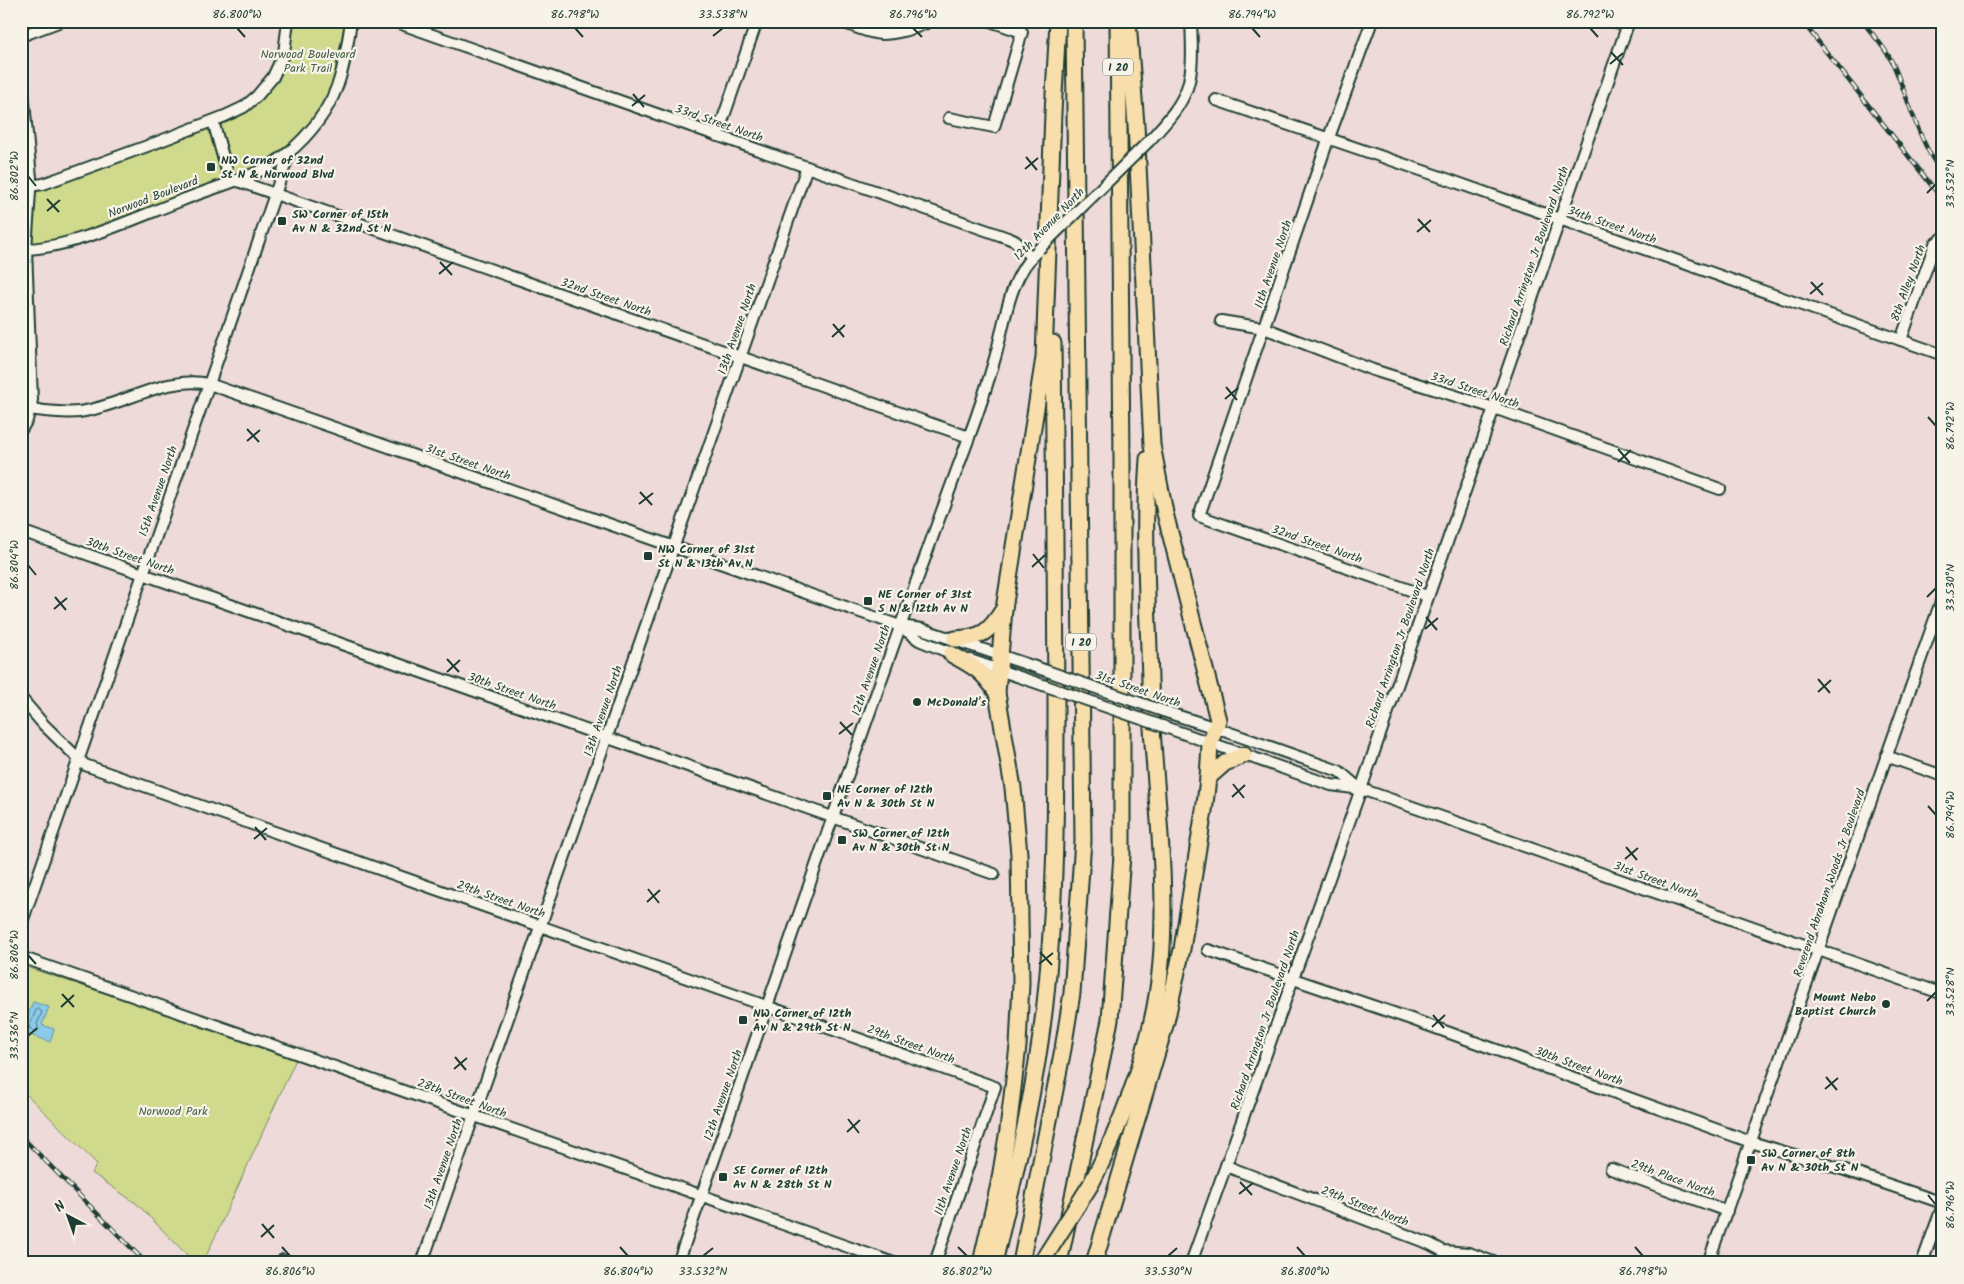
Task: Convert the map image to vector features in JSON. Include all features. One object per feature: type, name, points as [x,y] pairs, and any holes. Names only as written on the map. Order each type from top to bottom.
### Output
[{"type":"highway","points":[[981,1263],[999,1184],[1008,1130],[1018,1046],[1021,983],[1019,854],[1013,788],[997,693],[1004,609],[1044,358],[1058,21]]},
{"type":"highway","name":"I 20","points":[[1022,1260],[1072,993],[1083,841],[1074,21]]},
{"type":"highway","name":"I 20","points":[[1059,1263],[1110,1020],[1122,855],[1122,460],[1118,21]]},
{"type":"highway","points":[[1094,1263],[1166,1022],[1184,935],[1208,778],[1210,744],[1218,720],[1158,484],[1152,446],[1136,125],[1128,21]]},
{"type":"highway","points":[[994,1263],[1023,1143],[1039,1050],[1046,995],[1056,867],[1052,131]]},
{"type":"highway","points":[[1041,1263],[1091,1184],[1122,1117],[1147,1042],[1161,963],[1164,893],[1150,691],[1144,508],[1151,418]]},
{"type":"highway","points":[[997,693],[986,676],[953,646],[982,634],[995,623],[1004,609]]},
{"type":"highway","points":[[1208,778],[1225,763],[1244,755]]},
{"type":"street","points":[[21,36],[61,21]]},
{"type":"street","points":[[25,186],[43,184],[213,121],[244,107],[257,96],[273,77],[284,53],[288,21]]},
{"type":"street","name":"Norwood Boulevard","points":[[24,249],[59,245],[92,234],[262,170],[290,151],[303,139],[331,102],[340,81],[345,62],[352,21]]},
{"type":"street","name":"33rd Street North","points":[[393,21],[1008,238],[1035,253]]},
{"type":"street","points":[[717,136],[757,21]]},
{"type":"street","points":[[840,21],[881,34],[918,28],[930,21]]},
{"type":"street","points":[[949,118],[994,128],[1022,32],[990,21]]},
{"type":"street","name":"12th Avenue North","points":[[678,1263],[900,626],[969,437],[996,355],[1012,289],[1020,271],[1035,253],[1174,114],[1186,93],[1192,75],[1191,21]]},
{"type":"street","name":"11th Avenue North","points":[[1199,516],[1328,140],[1372,21]]},
{"type":"street","points":[[1611,21],[1629,23]]},
{"type":"street","name":"Richard Arrington Jr Boulevard North","points":[[1191,1263],[1361,790],[1427,596],[1629,23]]},
{"type":"street","points":[[21,69],[31,178],[25,186],[24,249],[32,400],[26,408],[27,420],[21,430]]},
{"type":"street","name":"34th Street North","points":[[1216,100],[1328,140],[1444,178],[1943,355]]},
{"type":"street","points":[[213,121],[232,181]]},
{"type":"street","name":"15th Avenue North","points":[[21,925],[25,900],[79,759],[290,151]]},
{"type":"street","name":"13th Avenue North","points":[[422,1263],[807,167]]},
{"type":"street","name":"32nd Street North","points":[[232,181],[274,194],[969,437]]},
{"type":"street","name":"8th Alley North","points":[[1901,340],[1936,244],[1943,238]]},
{"type":"street","name":"33rd Street North","points":[[1221,321],[1264,328],[1373,370],[1494,408],[1720,489]]},
{"type":"street","name":"31st Street North","points":[[26,408],[62,413],[80,412],[174,384],[195,381],[209,384],[900,626],[922,629],[953,646],[1000,663],[1043,685],[1210,744],[1332,784],[1361,790],[1943,994]]},
{"type":"street","name":"32nd Street North","points":[[1199,516],[1427,596]]},
{"type":"street","name":"30th Street North","points":[[21,531],[994,874]]},
{"type":"street","name":"Reverend Abraham Woods Jr Boulevard","points":[[1708,1263],[1943,596]]},
{"type":"street","name":"31st Street North","points":[[900,626],[919,640],[953,646],[1000,663],[1044,670],[1216,728],[1339,772],[1361,790]]},
{"type":"street","name":"29th Street North","points":[[21,698],[44,725],[86,765],[995,1088]]},
{"type":"street","points":[[1886,756],[1943,776]]},
{"type":"street","name":"30th Street North","points":[[1208,950],[1419,1022],[1751,1142],[1845,1170],[1943,1204]]},
{"type":"street","name":"28th Street North","points":[[21,957],[894,1263]]},
{"type":"street","name":"11th Avenue North","points":[[935,1263],[995,1088]]},
{"type":"street","name":"29th Street North","points":[[1226,1166],[1430,1244],[1443,1251],[1469,1253],[1496,1263]]},
{"type":"street","name":"29th Place North","points":[[1611,1169],[1726,1210]]},
{"type":"street","points":[[1922,1263],[1943,1204]]},
{"type":"green space","name":"Norwood Boulevard Park Trail","points":[[285,21],[345,21],[332,87],[321,111],[304,133],[261,165],[61,239],[21,244],[21,191],[35,192],[250,109],[276,78]]},
{"type":"green space","name":"Norwood Park","points":[[23,966],[297,1057],[203,1263],[195,1263],[137,1204],[92,1173],[97,1164],[21,1089],[21,970]]},
{"type":"water","points":[[33,1002],[49,1007],[42,1025],[54,1029],[50,1042],[22,1032]]},
{"type":"railway","points":[[1802,21],[1943,200]]},
{"type":"railway","points":[[1862,21],[1889,56],[1920,134],[1943,174]]},
{"type":"railway","points":[[21,1136],[146,1263]]},
{"type":"place","name":"NW Corner of 32nd St N & Norwood Blvd","points":[[211,167]]},
{"type":"place","name":"SW Corner of 15th Av N & 32nd St N","points":[[282,221]]},
{"type":"place","name":"NW Corner of 31st St N & 13th Av N","points":[[648,556]]},
{"type":"place","name":"NE Corner of 31st S N & 12th Av N","points":[[868,601]]},
{"type":"place","name":"McDonald's","points":[[917,702]]},
{"type":"place","name":"NE Corner of 12th Av N & 30th St N","points":[[827,796]]},
{"type":"place","name":"SW Corner of 12th Av N & 30th St N","points":[[842,840]]},
{"type":"place","name":"Mount Nebo Baptist Church","points":[[1886,1004]]},
{"type":"place","name":"NW Corner of 12th Av N & 29th St N","points":[[743,1020]]},
{"type":"place","name":"SW Corner of 8th Av N & 30th St N","points":[[1751,1160]]},
{"type":"place","name":"SE Corner of 12th Av N & 28th St N","points":[[723,1177]]}]
